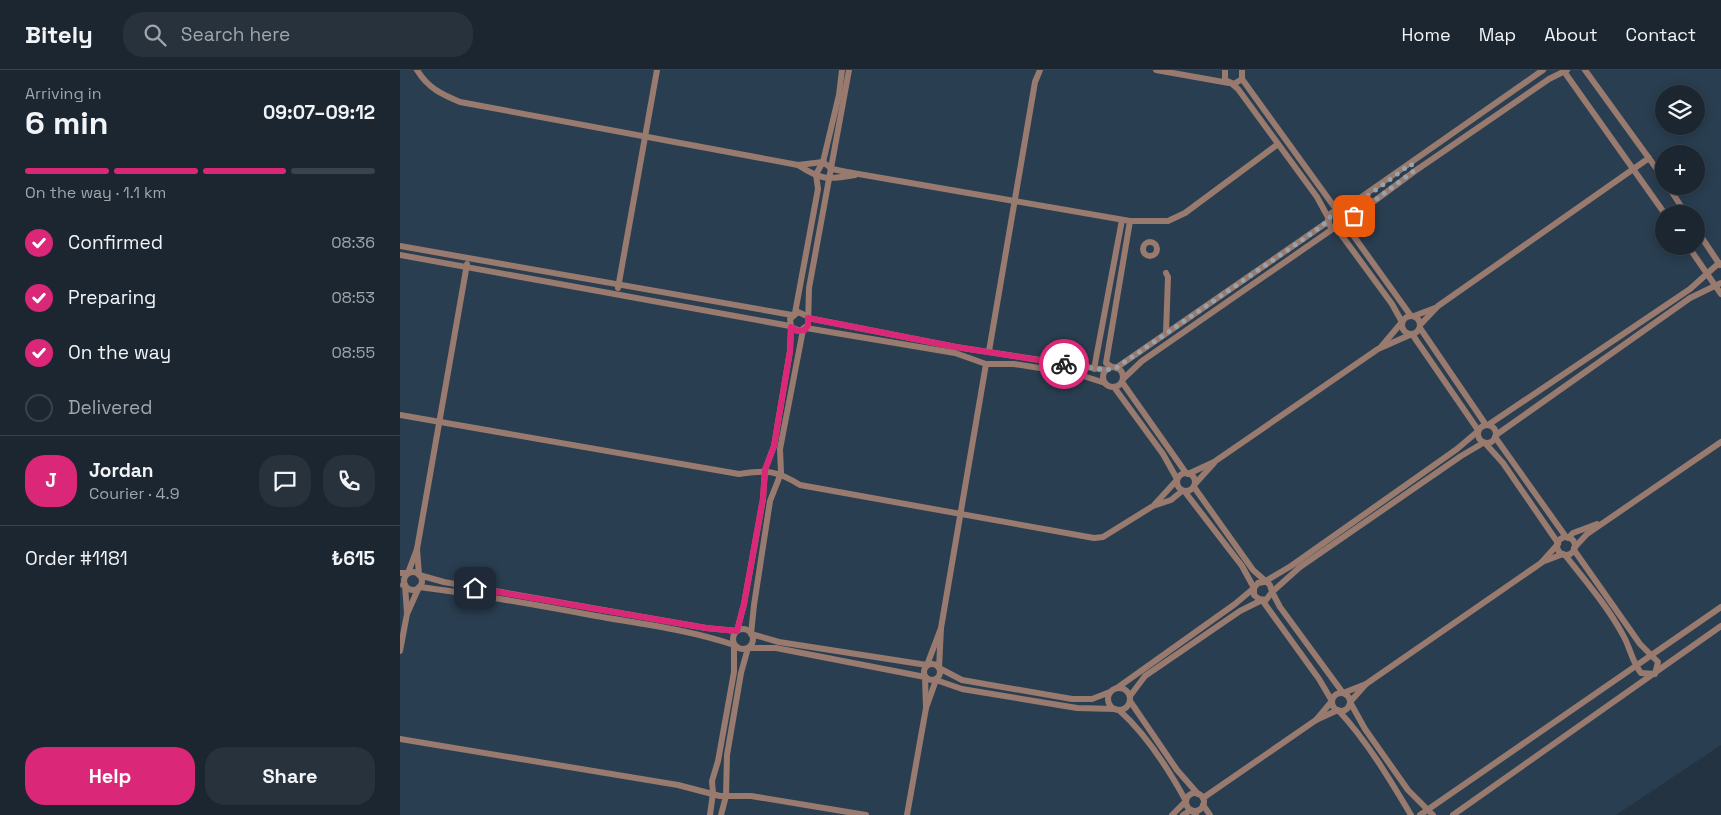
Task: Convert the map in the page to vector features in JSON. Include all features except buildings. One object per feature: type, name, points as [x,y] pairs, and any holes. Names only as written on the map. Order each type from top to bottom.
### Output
[{"type":"street","points":[[417,70],[425,83],[460,102],[798,165],[823,162],[832,169],[1130,221],[1168,222],[1185,213],[1278,144]]},
{"type":"street","points":[[617,294],[657,70]]},
{"type":"street","points":[[710,815],[714,793],[712,780],[718,761],[734,672],[733,639],[737,631],[748,585],[763,498],[765,470],[774,446],[790,351],[790,319],[794,314],[818,189],[816,177],[823,162],[839,94],[842,70]]},
{"type":"street","points":[[721,815],[726,796],[727,755],[741,674],[748,648],[752,643],[754,605],[770,501],[781,473],[780,449],[805,329],[809,288],[849,70]]},
{"type":"street","points":[[1034,70],[1035,82]]},
{"type":"street","points":[[989,351],[1035,82],[1040,70]]},
{"type":"street","points":[[1156,70],[1238,84],[1243,75],[1250,70]]},
{"type":"street","points":[[1225,70],[1224,76],[1238,89],[1317,197],[1328,220],[1392,304],[1402,322],[1403,330],[1412,334],[1478,431],[1478,438],[1503,463],[1558,543],[1559,551],[1564,554],[1623,634],[1634,657],[1635,666],[1642,673],[1654,674]]},
{"type":"street","points":[[1114,387],[1142,360],[1345,223],[1413,167],[1543,70]]},
{"type":"street","points":[[1585,70],[1655,166]]},
{"type":"street","points":[[1105,383],[1103,375],[1112,368],[1270,262],[1328,220],[1333,212],[1339,212],[1413,167],[1549,79],[1565,71],[1659,205]]},
{"type":"street","points":[[1243,75],[1339,212],[1345,217],[1345,223],[1420,326],[1487,425],[1494,428],[1496,436],[1567,538],[1574,543],[1574,549],[1640,644],[1658,662],[1654,674]]},
{"type":"street","points":[[1153,506],[1177,480],[1187,473],[1214,462],[1378,349],[1412,334],[1438,306],[1649,158]]},
{"type":"street","points":[[798,165],[816,177],[829,180],[859,174]]},
{"type":"street","points":[[1094,369],[1122,220]]},
{"type":"street","points":[[1130,221],[1106,363],[1122,373],[1122,380],[1187,473],[1193,476],[1194,486],[1264,582],[1270,585],[1272,592],[1291,622],[1343,693],[1347,695],[1365,728],[1408,790],[1431,812]]},
{"type":"street","points":[[810,237],[818,239]]},
{"type":"street","points":[[1445,462],[1478,431],[1690,289],[1706,272],[1720,264],[1705,242]]},
{"type":"street","points":[[400,246],[727,305],[794,314],[802,313],[807,317],[955,353],[986,364],[1014,364],[1077,374],[1114,387],[1164,454],[1177,480],[1178,487],[1184,491],[1242,566],[1254,588],[1254,595],[1262,600],[1320,678],[1333,706],[1363,740],[1390,778],[1411,815]]},
{"type":"street","points":[[1694,255],[1718,285],[1721,294]]},
{"type":"street","points":[[400,256],[726,313],[791,326],[797,331],[805,329],[989,351],[1094,369],[1112,368]]},
{"type":"street","points":[[407,614],[402,585],[417,549],[468,258]]},
{"type":"street","points":[[1270,262],[1275,269]]},
{"type":"street","points":[[1166,273],[1168,277],[1166,333]]},
{"type":"street","points":[[400,573],[415,573],[490,593],[621,617],[706,628],[737,631],[744,629],[751,634],[779,642],[928,665],[933,664],[962,680],[1072,699],[1092,700],[1117,688],[1254,588],[1258,583],[1264,582],[1304,560],[1445,462],[1484,443],[1492,442],[1496,436],[1690,298],[1718,285]]},
{"type":"street","points":[[726,313],[727,305]]},
{"type":"street","points":[[1378,349],[1404,318],[1438,306]]},
{"type":"street","points":[[907,815],[926,708],[936,680],[941,673],[939,668],[942,628],[986,364]]},
{"type":"street","points":[[400,415],[739,474],[765,470],[781,473],[800,484],[1094,538],[1104,537],[1153,506],[1171,500],[1194,486],[1214,462]]},
{"type":"street","points":[[1316,720],[1336,694],[1366,684],[1541,563],[1574,549],[1586,534],[1721,442]]},
{"type":"street","points":[[1541,563],[1558,543],[1585,527],[1603,522]]},
{"type":"street","points":[[400,651],[407,614],[421,582],[417,549]]},
{"type":"street","points":[[621,617],[712,637],[740,649],[776,648],[925,677],[962,688],[1077,708],[1117,710],[1126,708],[1130,698],[1145,676],[1240,611],[1268,598],[1304,560]]},
{"type":"street","points":[[402,585],[411,590],[419,587],[490,593]]},
{"type":"street","points":[[1420,815],[1431,812],[1721,607]]},
{"type":"street","points":[[1453,815],[1721,626]]},
{"type":"street","points":[[926,708],[924,672],[942,628]]},
{"type":"street","points":[[1183,815],[1198,810],[1201,799],[1316,720],[1338,710],[1345,709],[1366,684]]},
{"type":"street","points":[[1117,688],[1125,690],[1177,770],[1201,799],[1210,815]]},
{"type":"street","points":[[1110,692],[1108,701],[1146,738],[1173,777],[1193,812]]},
{"type":"street","points":[[1146,738],[1153,734]]},
{"type":"street","points":[[400,740],[600,772],[726,796],[752,796],[866,815]]},
{"type":"street","points":[[1172,815],[1186,801],[1190,794],[1201,799]]},
{"type":"shaded area","points":[[400,70],[1721,70],[1721,745],[1616,815],[400,815]]},
{"type":"way so far","points":[[1064,364],[1106,370],[1112,367],[1116,368],[1308,236],[1328,221],[1329,216],[1333,212],[1340,212],[1357,202],[1411,164],[1415,170],[1354,216]]},
{"type":"route","points":[[475,588],[706,628],[737,631],[744,604],[763,498],[765,470],[774,446],[790,351],[791,327],[797,331],[805,330],[809,322],[808,318],[956,347],[1064,364]]}]
